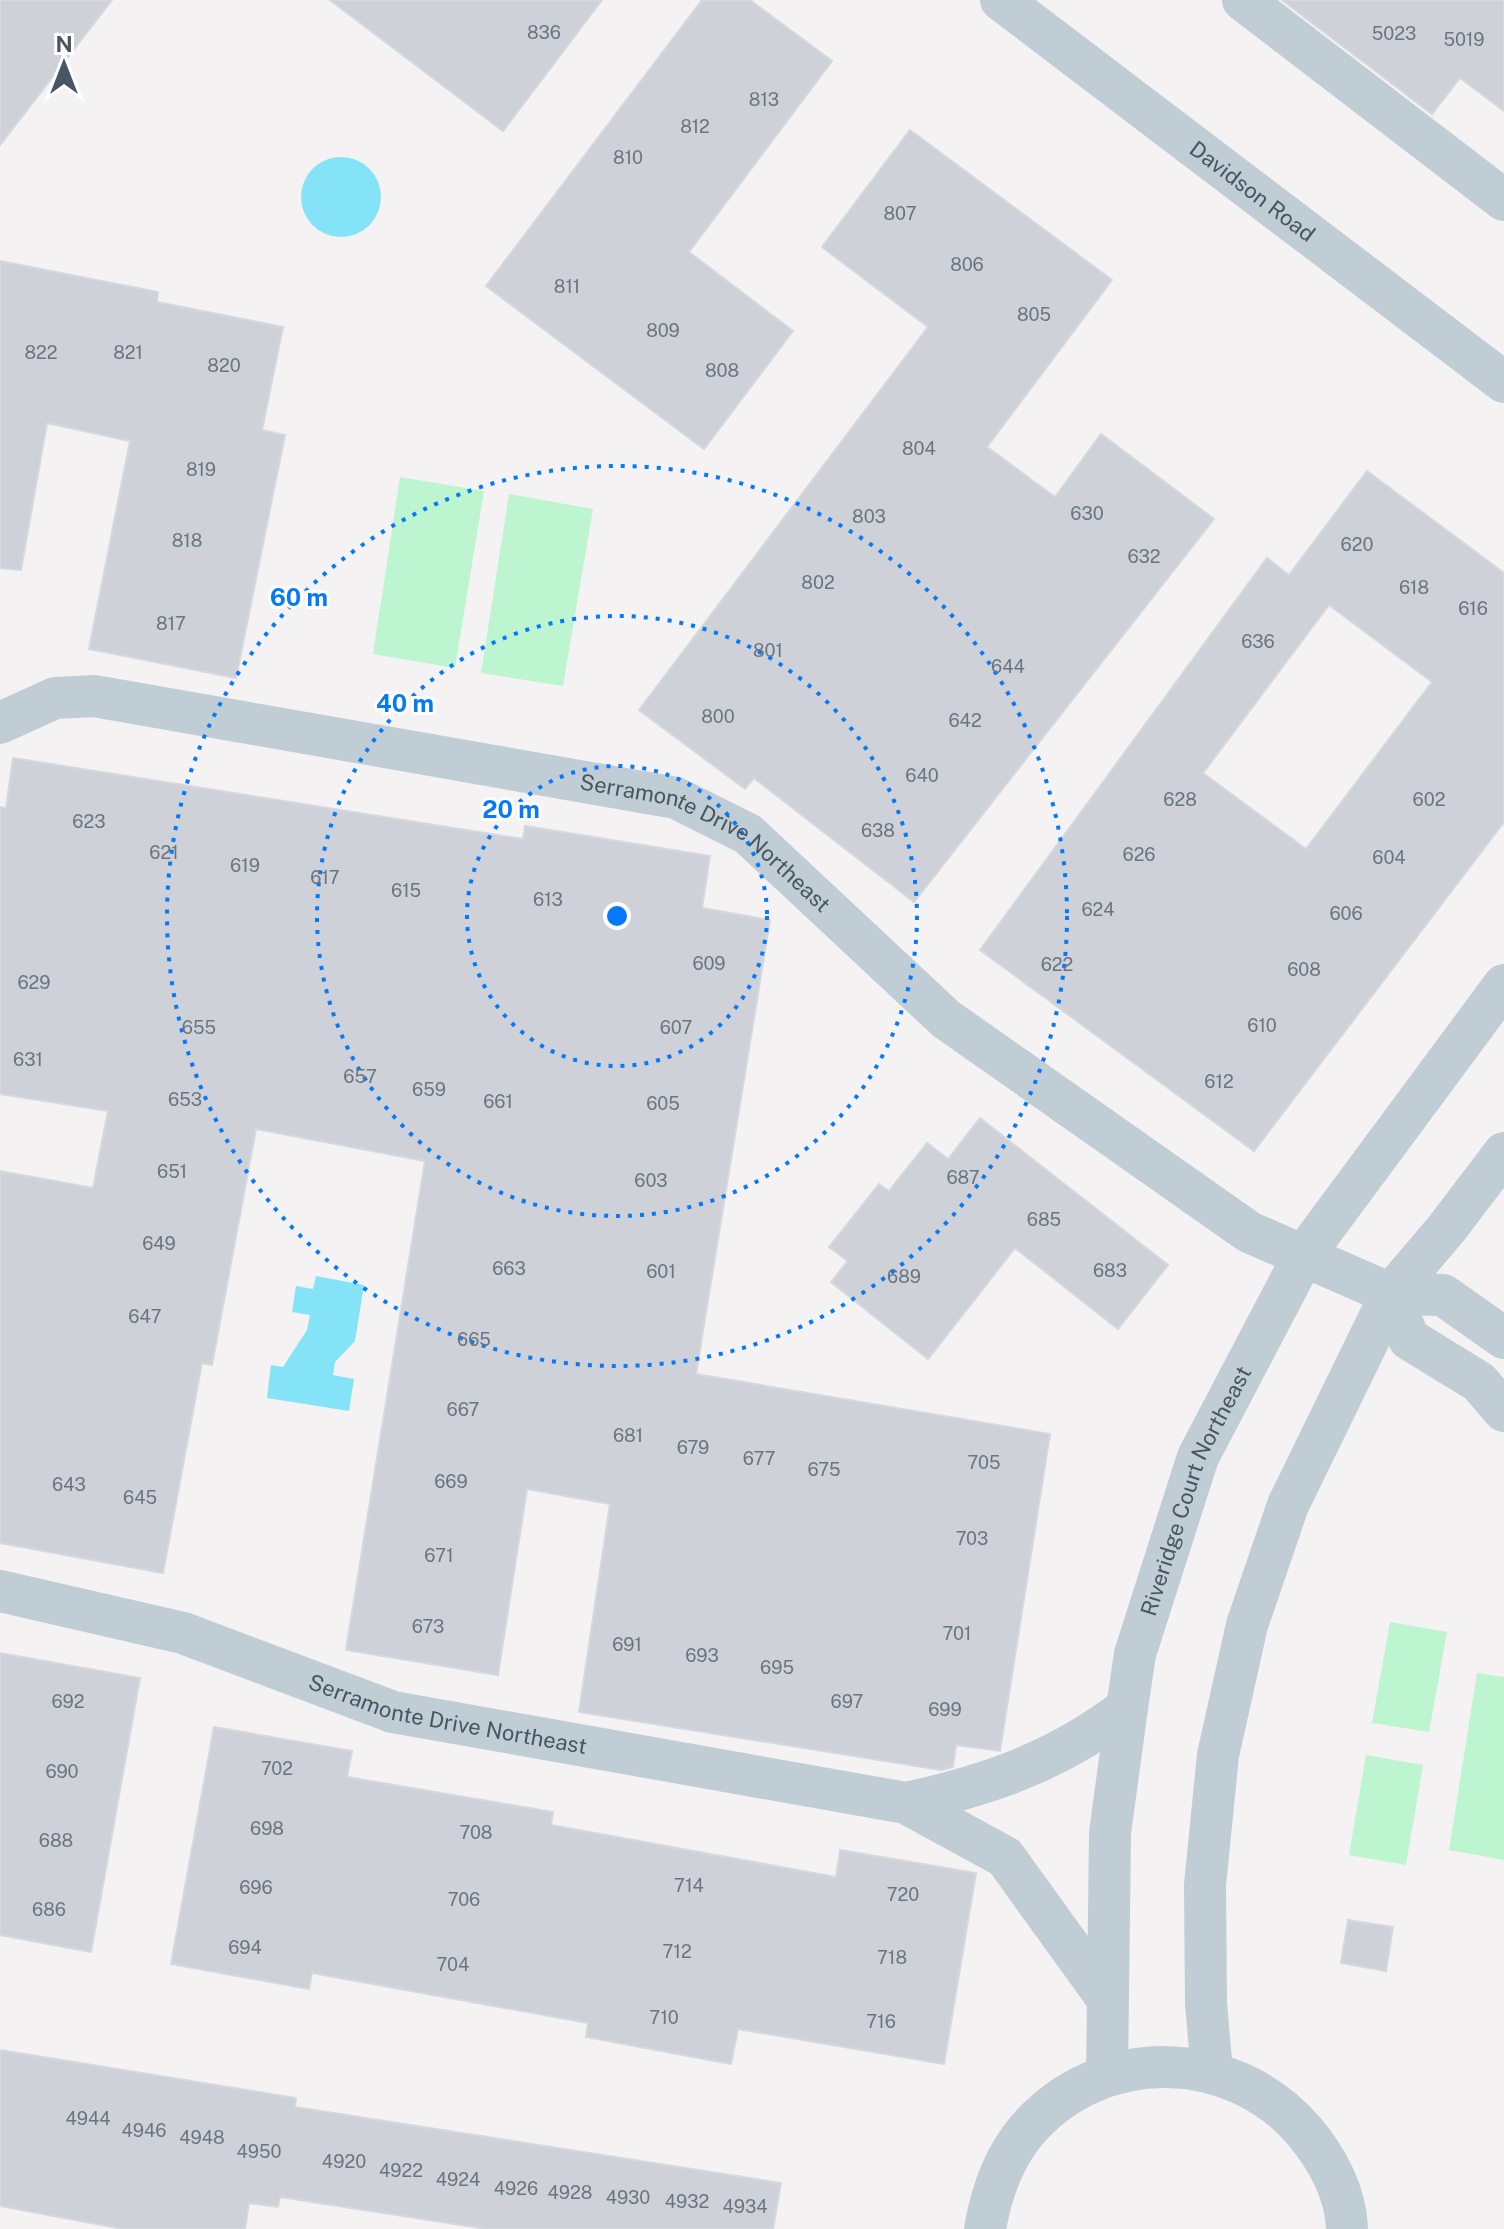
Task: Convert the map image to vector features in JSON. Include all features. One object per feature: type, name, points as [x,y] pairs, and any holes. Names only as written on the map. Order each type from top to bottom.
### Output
[{"type":"street","name":"Davidson Road","points":[[1001,0],[1504,382]]},
{"type":"street","points":[[1243,0],[1498,183]]},
{"type":"street","name":"Serramonte Drive Northeast","points":[[0,723],[55,698],[94,696],[676,798],[748,834],[946,1019],[1249,1232],[1391,1294]]},
{"type":"street","name":"Riveridge Court Northeast","points":[[1107,2076],[1110,1833],[1127,1708],[1135,1654],[1198,1457],[1304,1255],[1504,985]]},
{"type":"street","points":[[1212,2073],[1206,2003],[1205,1885],[1218,1755],[1247,1625],[1288,1505],[1391,1294],[1447,1228],[1504,1153]]},
{"type":"street","points":[[1391,1294],[1443,1295],[1504,1338]]},
{"type":"street","points":[[1391,1294],[1409,1339],[1479,1382],[1504,1411]]},
{"type":"street","name":"Serramonte Drive Northeast","points":[[0,1591],[183,1633],[393,1712],[906,1803],[1005,1857],[1106,1997]]},
{"type":"street","name":"Serramonte Drive Northeast","points":[[906,1803],[1007,1778],[1094,1733],[1127,1708]]},
{"type":"street","points":[[985,2229],[999,2176],[1027,2130],[1068,2095],[1107,2076],[1171,2066],[1231,2076],[1284,2108],[1325,2155],[1347,2212],[1347,2229]]},
{"type":"green space","points":[[400,477],[484,491],[455,668],[373,654]]},
{"type":"green space","points":[[509,494],[593,509],[563,686],[481,673]]},
{"type":"green space","points":[[1390,1622],[1447,1632],[1429,1732],[1372,1723]]},
{"type":"green space","points":[[1477,1673],[1504,1677],[1504,1860],[1449,1850]]},
{"type":"green space","points":[[1366,1755],[1423,1765],[1406,1865],[1349,1855]]},
{"type":"water","points":[[341,157],[356,160],[369,169],[378,182],[381,197],[378,212],[369,225],[356,234],[341,237],[326,234],[313,225],[304,212],[301,197],[304,182],[313,169],[326,160]]},
{"type":"water","points":[[316,1276],[364,1285],[355,1341],[335,1362],[333,1375],[354,1379],[349,1411],[267,1398],[271,1365],[283,1367],[307,1330],[310,1315],[292,1312],[296,1286],[313,1289]]},
{"type":"building","points":[[0,0],[112,0],[0,145]]},
{"type":"building","points":[[330,0],[602,0],[503,131]]},
{"type":"building","points":[[702,0],[750,0],[832,61],[689,252],[793,331],[704,449],[486,286]]},
{"type":"building","points":[[1282,0],[1504,0],[1504,111],[1460,78],[1432,114]]},
{"type":"building","points":[[910,130],[1112,280],[987,447],[1055,497],[1101,434],[1214,519],[914,902],[754,778],[745,789],[639,710],[928,327],[822,247]]},
{"type":"building","points":[[0,261],[158,292],[157,302],[283,327],[262,430],[285,435],[236,678],[89,649],[130,441],[47,423],[21,570],[0,568]]},
{"type":"building","points":[[1367,471],[1504,573],[1504,822],[1254,1151],[980,950],[1267,558],[1289,575]],"holes":[[[1329,605],[1432,682],[1306,849],[1203,773]]]},
{"type":"building","points":[[13,758],[523,839],[525,826],[710,856],[702,908],[770,920],[696,1374],[1050,1434],[1000,1751],[956,1745],[953,1767],[941,1770],[579,1712],[610,1504],[527,1489],[498,1675],[346,1650],[425,1161],[256,1129],[212,1365],[202,1363],[163,1573],[0,1543],[0,1171],[93,1188],[108,1111],[0,1094],[0,807],[6,808]]},
{"type":"building","points":[[980,1118],[1168,1265],[1118,1329],[1015,1248],[928,1359],[831,1282],[848,1261],[829,1247],[879,1184],[889,1191],[927,1143],[948,1159]]},
{"type":"building","points":[[0,1653],[140,1678],[91,1952],[0,1935]]},
{"type":"building","points":[[214,1727],[352,1751],[347,1777],[553,1812],[551,1825],[836,1877],[840,1850],[976,1873],[944,2064],[738,2029],[731,2064],[586,2037],[588,2023],[312,1973],[309,1989],[171,1964]]},
{"type":"building","points":[[1348,1920],[1393,1927],[1386,1971],[1341,1963]]},
{"type":"building","points":[[0,2050],[296,2098],[295,2107],[781,2183],[773,2229],[487,2229],[280,2197],[278,2207],[249,2203],[245,2229],[123,2229],[0,2206]]}]
